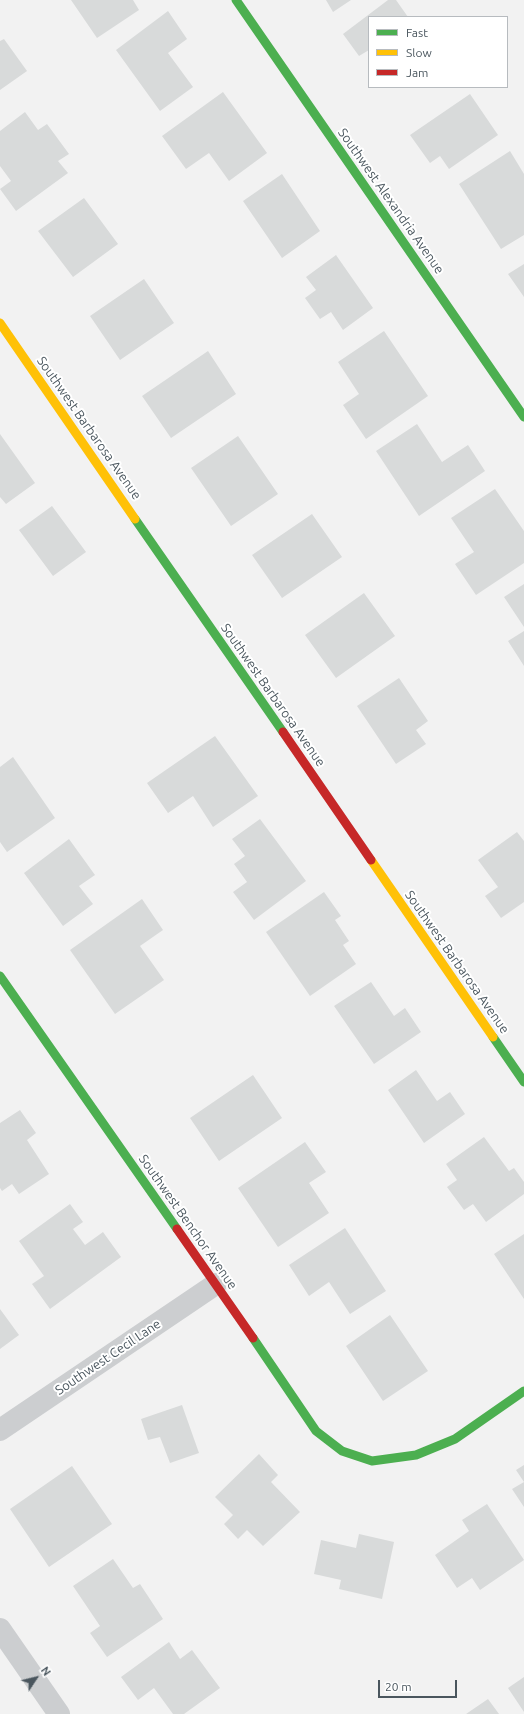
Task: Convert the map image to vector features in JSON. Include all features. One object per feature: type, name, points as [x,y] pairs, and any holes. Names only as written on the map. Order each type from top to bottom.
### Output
[{"type":"street","name":"Southwest Alexandria Avenue","points":[[236,0],[524,417]]},
{"type":"street","name":"Southwest Barbarosa Avenue","points":[[0,323],[524,1082]]},
{"type":"street","name":"Southwest Benchor Avenue","points":[[0,976],[216,1284],[316,1430],[342,1451],[372,1461],[416,1455],[455,1439],[524,1391]]},
{"type":"street","name":"Southwest Cecil Lane","points":[[0,1430],[216,1284]]},
{"type":"street","points":[[0,1629],[59,1714]]},
{"type":"building","points":[[71,0],[133,0],[139,10],[97,38]]},
{"type":"building","points":[[326,0],[351,0],[333,12]]},
{"type":"building","points":[[388,0],[396,0],[407,16],[368,16],[368,51],[359,56],[343,34]]},
{"type":"building","points":[[168,11],[187,39],[168,53],[193,87],[160,111],[116,50]]},
{"type":"building","points":[[4,39],[27,71],[0,90],[0,41]]},
{"type":"building","points":[[223,92],[267,153],[229,181],[209,153],[186,169],[162,136]]},
{"type":"building","points":[[470,94],[498,135],[449,169],[440,156],[430,163],[410,135]]},
{"type":"building","points":[[25,112],[38,130],[47,124],[69,154],[58,161],[68,173],[16,211],[0,189],[11,181],[0,166],[0,131]]},
{"type":"building","points":[[510,151],[524,174],[524,235],[501,249],[459,184]]},
{"type":"building","points":[[282,174],[320,231],[282,258],[243,201]]},
{"type":"building","points":[[84,198],[118,244],[73,277],[38,231]]},
{"type":"building","points":[[336,255],[373,308],[343,330],[331,312],[320,319],[305,298],[316,290],[306,277]]},
{"type":"building","points":[[524,264],[524,297],[508,274]]},
{"type":"building","points":[[144,279],[174,323],[120,360],[90,316]]},
{"type":"building","points":[[384,331],[428,396],[366,439],[343,405],[359,394],[338,362]]},
{"type":"building","points":[[208,351],[236,394],[171,438],[142,396]]},
{"type":"building","points":[[417,424],[442,462],[468,445],[485,471],[419,516],[376,451]]},
{"type":"building","points":[[0,434],[35,483],[6,504],[0,497]]},
{"type":"building","points":[[238,436],[278,494],[231,526],[191,468]]},
{"type":"building","points":[[495,489],[524,531],[524,563],[476,595],[455,564],[474,552],[451,518]]},
{"type":"building","points":[[52,506],[86,552],[53,576],[19,530]]},
{"type":"building","points":[[312,514],[342,557],[282,598],[252,555]]},
{"type":"building","points":[[524,584],[524,627],[504,597]]},
{"type":"building","points":[[364,593],[395,636],[336,678],[305,635]]},
{"type":"building","points":[[524,631],[524,666],[508,641]]},
{"type":"building","points":[[399,678],[428,721],[416,730],[426,744],[396,764],[357,706]]},
{"type":"building","points":[[215,736],[258,796],[213,827],[193,796],[168,813],[147,783]]},
{"type":"building","points":[[13,757],[55,818],[7,852],[0,842],[0,767]]},
{"type":"building","points":[[260,819],[306,881],[254,920],[233,892],[247,882],[234,864],[245,856],[232,839]]},
{"type":"building","points":[[517,832],[524,841],[524,902],[501,918],[485,896],[498,887],[478,860]]},
{"type":"building","points":[[69,839],[95,875],[79,886],[93,904],[63,926],[24,873]]},
{"type":"building","points":[[324,892],[341,916],[335,920],[349,941],[343,945],[356,964],[310,996],[266,932]]},
{"type":"building","points":[[142,899],[163,930],[140,946],[164,980],[115,1014],[70,950]]},
{"type":"building","points":[[371,982],[394,1016],[405,1008],[421,1032],[374,1064],[334,1006]]},
{"type":"building","points":[[416,1070],[437,1101],[450,1092],[465,1114],[424,1143],[388,1090]]},
{"type":"building","points":[[253,1075],[282,1118],[219,1161],[190,1118]]},
{"type":"building","points":[[20,1110],[36,1133],[27,1140],[49,1174],[19,1194],[12,1184],[2,1191],[0,1188],[0,1123]]},
{"type":"building","points":[[484,1137],[509,1171],[514,1168],[524,1182],[524,1194],[486,1222],[473,1204],[464,1210],[447,1187],[457,1180],[446,1164]]},
{"type":"building","points":[[305,1142],[326,1172],[309,1183],[329,1213],[278,1247],[238,1188]]},
{"type":"building","points":[[70,1204],[83,1222],[73,1229],[85,1245],[103,1232],[121,1257],[50,1309],[32,1284],[44,1276],[19,1241]]},
{"type":"building","points":[[345,1228],[386,1291],[350,1314],[329,1282],[309,1296],[289,1265]]},
{"type":"building","points":[[524,1234],[524,1299],[494,1254]]},
{"type":"building","points":[[0,1309],[19,1335],[0,1349]]},
{"type":"building","points":[[390,1315],[428,1371],[383,1401],[346,1346]]},
{"type":"building","points":[[182,1405],[199,1453],[170,1463],[160,1437],[148,1440],[141,1419]]},
{"type":"building","points":[[259,1454],[278,1475],[271,1482],[300,1512],[263,1546],[247,1530],[238,1539],[224,1524],[233,1515],[215,1497]]},
{"type":"building","points":[[524,1465],[524,1482],[516,1470]]},
{"type":"building","points":[[72,1466],[112,1524],[49,1567],[10,1509]]},
{"type":"building","points":[[524,1482],[524,1507],[512,1489]]},
{"type":"building","points":[[487,1504],[524,1560],[480,1590],[472,1578],[457,1588],[435,1555],[469,1531],[462,1520]]},
{"type":"building","points":[[359,1534],[394,1542],[382,1599],[339,1589],[341,1580],[314,1574],[321,1540],[356,1548]]},
{"type":"building","points":[[113,1559],[133,1588],[140,1584],[163,1619],[107,1657],[90,1633],[100,1626],[73,1586]]},
{"type":"building","points":[[169,1642],[180,1659],[192,1650],[220,1688],[184,1714],[173,1714],[154,1688],[138,1700],[121,1677]]},
{"type":"building","points":[[524,1677],[524,1712],[508,1688]]},
{"type":"building","points":[[488,1699],[499,1714],[466,1714]]},
{"type":"traffic: fast","points":[[236,0],[524,417]]},
{"type":"traffic: fast","points":[[135,519],[283,732]]},
{"type":"traffic: fast","points":[[0,976],[177,1229]]},
{"type":"traffic: fast","points":[[493,1037],[524,1082]]},
{"type":"traffic: fast","points":[[253,1338],[316,1431],[342,1451],[372,1461],[416,1455],[455,1439],[524,1391]]},
{"type":"traffic: slow","points":[[0,323],[135,519]]},
{"type":"traffic: slow","points":[[371,860],[493,1037]]},
{"type":"traffic: jam","points":[[283,732],[371,860]]},
{"type":"traffic: jam","points":[[177,1229],[253,1338]]}]
